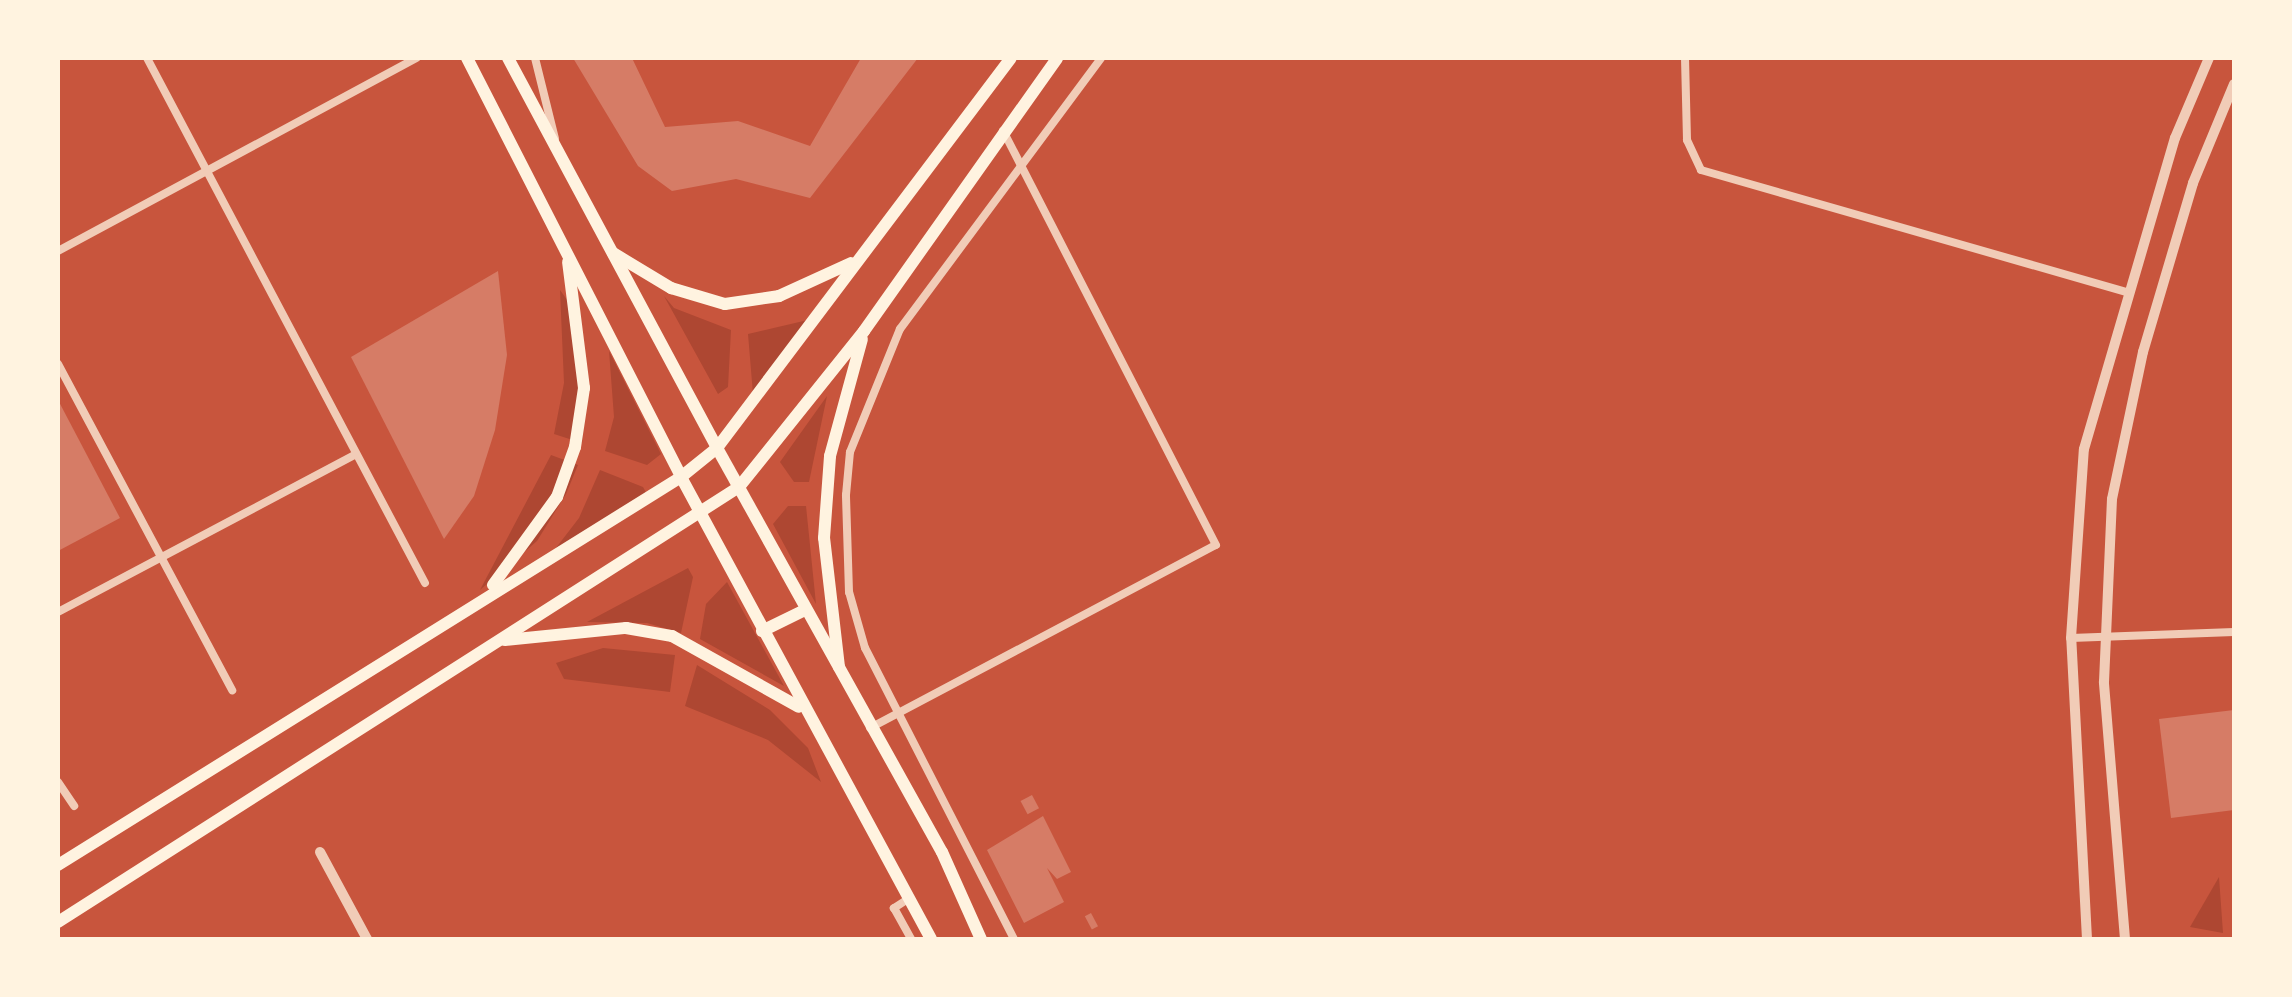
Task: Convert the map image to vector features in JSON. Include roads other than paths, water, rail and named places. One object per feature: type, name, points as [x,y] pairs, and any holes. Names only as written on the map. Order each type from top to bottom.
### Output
[{"type":"main road","points":[[467,58],[568,262],[801,709],[931,939]]},
{"type":"main road","points":[[508,58],[841,678],[942,852],[981,939]]},
{"type":"main road","points":[[58,865],[487,592],[681,477],[717,448],[1011,58]]},
{"type":"main road","points":[[58,922],[739,487],[864,331],[1003,130],[1057,58]]},
{"type":"main road","points":[[613,253],[671,288],[725,304],[779,296],[857,259]]},
{"type":"main road","points":[[487,592],[557,497],[575,447],[584,388],[568,262]]},
{"type":"main road","points":[[841,678],[824,538],[830,456],[864,331]]},
{"type":"main road","points":[[762,631],[805,610]]},
{"type":"main road","points":[[500,640],[614,628],[672,636],[801,709]]},
{"type":"street","points":[[147,58],[425,583]]},
{"type":"street","points":[[58,251],[204,166],[416,58]]},
{"type":"street","points":[[535,58],[559,155]]},
{"type":"street","points":[[1014,939],[894,716],[849,592],[850,452],[900,329],[1101,58]]},
{"type":"street","points":[[1685,58],[1687,140],[1701,170],[2126,292]]},
{"type":"street","points":[[2087,939],[2071,638],[2084,449],[2126,292],[2175,138],[2209,58]]},
{"type":"street","points":[[2125,939],[2115,881],[2106,640],[2112,499],[2143,352],[2193,183],[2234,84]]},
{"type":"street","points":[[869,729],[1216,545],[1003,130]]},
{"type":"street","points":[[58,364],[232,690]]},
{"type":"street","points":[[58,612],[356,454]]},
{"type":"street","points":[[2071,638],[2106,640],[2234,632]]},
{"type":"street","points":[[58,782],[74,806]]},
{"type":"street","points":[[320,852],[367,939]]},
{"type":"street","points":[[908,899],[894,908],[911,939]]}]
